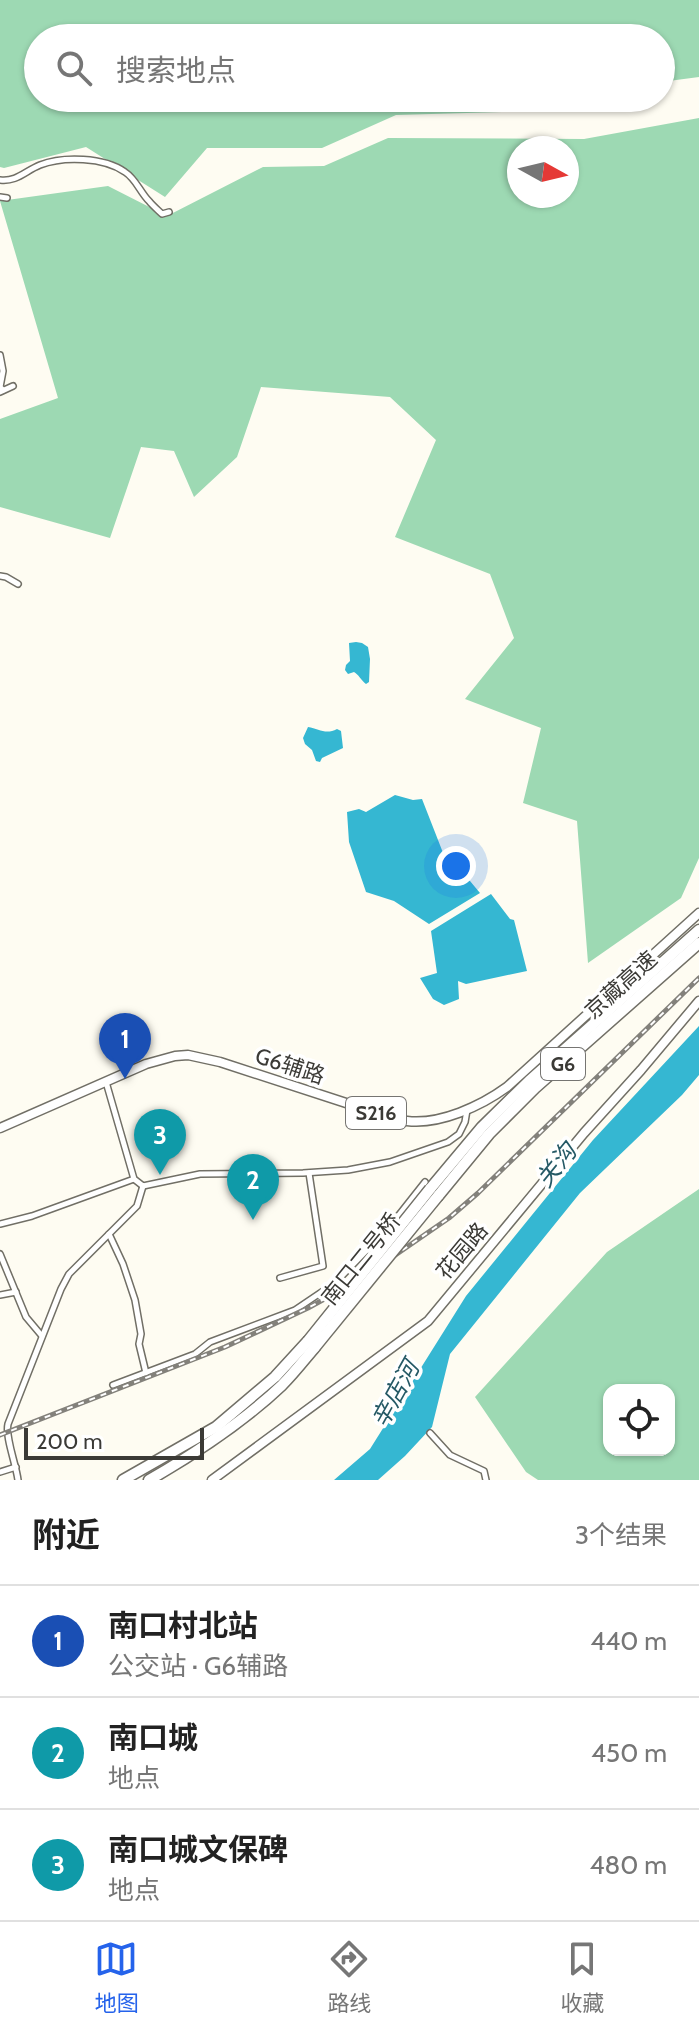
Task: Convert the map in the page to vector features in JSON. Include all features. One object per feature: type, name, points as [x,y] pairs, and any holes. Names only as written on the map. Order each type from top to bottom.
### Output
[{"type":"highway","points":[[431,1189],[482,1127],[529,1081],[699,930]]},
{"type":"highway","name":"京藏高速","points":[[431,1189],[535,1088],[699,943]]},
{"type":"highway","name":"南口二号桥","points":[[312,1344],[431,1189]]},
{"type":"highway","name":"G6","points":[[123,1480],[216,1427],[312,1344]]},
{"type":"highway","name":"G6","points":[[149,1480],[221,1435],[254,1410],[284,1383],[312,1344]]},
{"type":"main road","name":"G6辅路","points":[[0,1128],[154,1061],[188,1055],[220,1062],[408,1121],[434,1119],[468,1109],[507,1087],[699,913]]},
{"type":"main road","name":"花园路","points":[[212,1480],[428,1321],[699,1001]]},
{"type":"street","points":[[0,180],[15,180],[28,170],[50,162],[91,160],[124,171],[162,214],[169,212]]},
{"type":"street","points":[[0,355],[3,371],[1,391],[13,386]]},
{"type":"street","points":[[0,576],[18,584]]},
{"type":"street","points":[[106,1081],[134,1179],[143,1186],[200,1174],[309,1173],[390,1162],[448,1142],[459,1134],[468,1109]]},
{"type":"street","points":[[280,1278],[323,1266],[309,1173]]},
{"type":"street","points":[[0,1224],[32,1216],[134,1179]]},
{"type":"street","points":[[18,1480],[6,1430],[42,1336],[69,1274],[137,1206],[143,1186]]},
{"type":"street","points":[[113,1385],[195,1354],[210,1342],[295,1310],[335,1283],[431,1189]]},
{"type":"street","points":[[109,1234],[135,1300],[141,1334],[139,1344],[146,1373]]},
{"type":"street","points":[[0,1254],[26,1317],[42,1336]]},
{"type":"street","points":[[0,1295],[16,1292]]},
{"type":"street","points":[[0,1425],[8,1424]]},
{"type":"street","points":[[430,1433],[450,1455],[484,1471],[486,1480]]},
{"type":"street","points":[[0,1472],[16,1467]]},
{"type":"green space","points":[[0,0],[699,0],[699,77],[675,80],[675,24],[24,24],[24,112],[502,112],[396,115],[322,148],[207,148],[165,197],[86,147],[0,167]]},
{"type":"green space","points":[[699,118],[699,858],[681,898],[588,963],[577,821],[523,803],[541,728],[465,699],[514,638],[490,574],[395,537],[436,440],[390,397],[261,387],[237,457],[194,497],[174,451],[141,447],[110,538],[0,507],[0,419],[58,398],[0,201],[108,186],[167,216],[263,167],[324,166],[388,138],[507,139],[507,208],[579,208],[579,139]]},
{"type":"green space","points":[[699,1189],[699,1480],[538,1480],[526,1472],[475,1397],[607,1252]]},
{"type":"water","points":[[356,642],[368,647],[369,682],[366,684],[354,672],[348,674],[345,670],[350,661],[349,643]]},
{"type":"water","points":[[308,727],[326,732],[341,731],[343,748],[320,762],[316,761],[303,738]]},
{"type":"water","points":[[395,795],[422,799],[447,863],[480,893],[429,924],[394,901],[366,892],[349,842],[347,812],[359,809],[366,812]]},
{"type":"water","points":[[491,894],[514,920],[527,971],[466,984],[458,981],[459,999],[444,1005],[433,999],[420,978],[437,973],[431,931]]},
{"type":"water","points":[[699,1026],[699,1075],[580,1193],[450,1354],[432,1427],[378,1480],[334,1480],[370,1449],[466,1296],[593,1140]]},
{"type":"railway","points":[[0,1435],[225,1347],[359,1280],[449,1218],[478,1193],[699,978]]},
{"type":"place","name":"南口村北站","points":[[125,1079]]},
{"type":"place","name":"南口城文保碑","points":[[160,1175]]},
{"type":"place","name":"南口城","points":[[253,1220]]},
{"type":"water label","name":"关沟","points":[[556,1165]]},
{"type":"water label","name":"辛店河","points":[[395,1394]]}]
